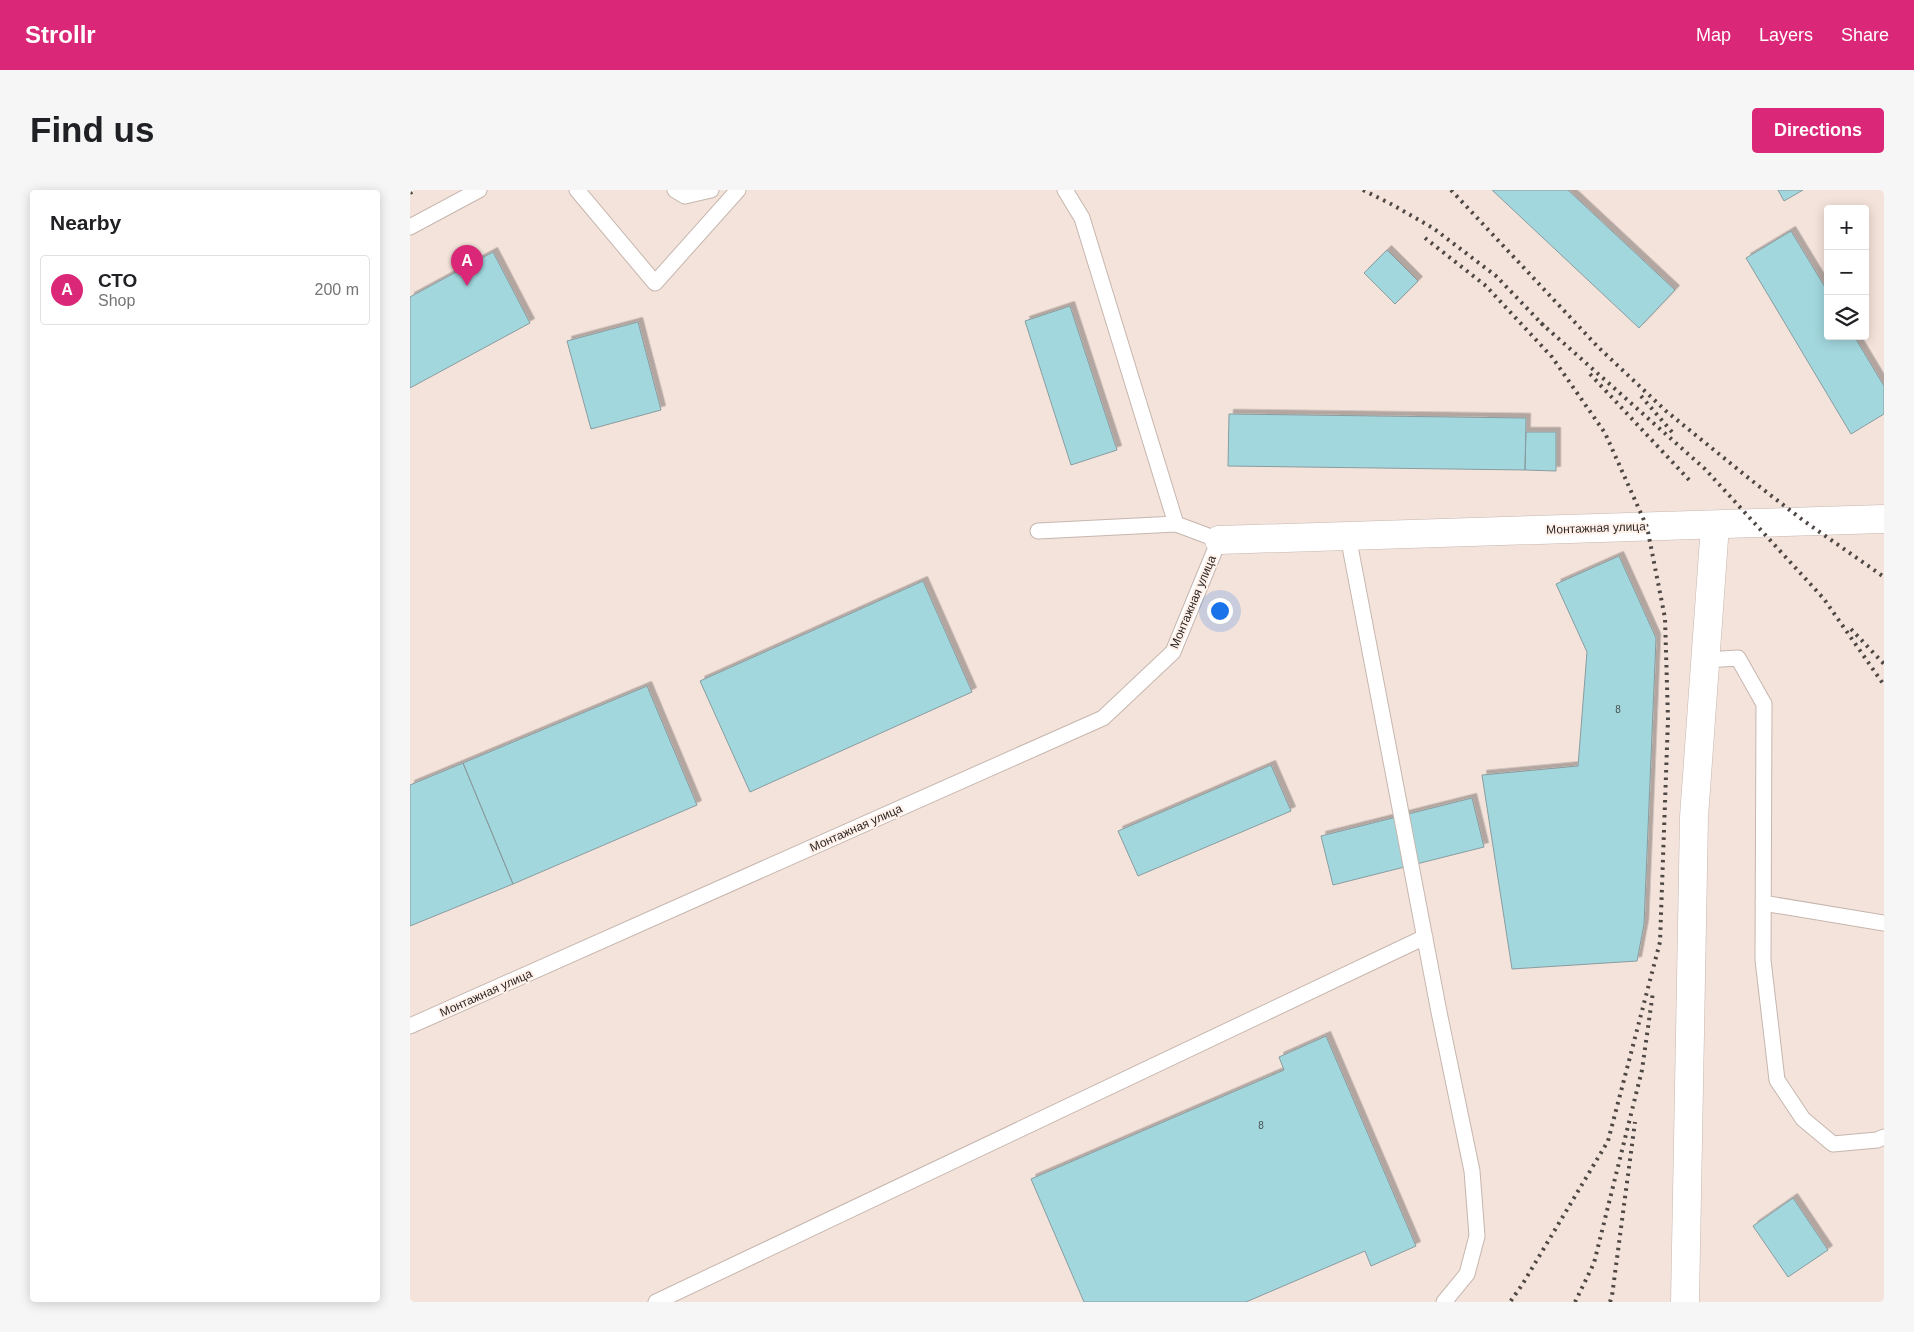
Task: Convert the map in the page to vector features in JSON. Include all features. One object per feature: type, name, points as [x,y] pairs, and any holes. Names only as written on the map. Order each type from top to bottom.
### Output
[{"type":"street","name":"Монтажная улица","points":[[1219,540],[1884,519]]},
{"type":"street","points":[[1685,1302],[1694,817],[1715,525]]},
{"type":"lane","points":[[410,227],[479,190]]},
{"type":"lane","points":[[577,190],[655,283],[738,190]]},
{"type":"lane","points":[[675,190],[685,196],[711,190]]},
{"type":"lane","points":[[1038,531],[1176,524],[1082,218],[1065,190]]},
{"type":"lane","name":"Монтажная улица","points":[[410,1026],[1103,718],[1173,652],[1219,540],[1176,524]]},
{"type":"lane","points":[[1348,536],[1472,1171],[1477,1236],[1467,1274],[1444,1302]]},
{"type":"lane","points":[[1705,660],[1738,658],[1764,704],[1763,960],[1777,1080],[1803,1119],[1833,1144],[1876,1140],[1884,1137]]},
{"type":"lane","points":[[1763,903],[1884,922]]},
{"type":"lane","points":[[656,1302],[1425,937]]},
{"type":"building","points":[[1492,190],[1568,190],[1675,290],[1639,328]]},
{"type":"building","points":[[1778,190],[1803,190],[1784,201]]},
{"type":"building","points":[[1791,231],[1824,285],[1824,340],[1856,340],[1884,386],[1884,414],[1851,434],[1746,258]]},
{"type":"building","points":[[1387,250],[1418,281],[1395,304],[1364,273]]},
{"type":"building","points":[[493,252],[530,323],[410,388],[410,297]]},
{"type":"building","points":[[1070,306],[1117,450],[1071,465],[1025,321]]},
{"type":"building","points":[[638,322],[661,410],[591,429],[567,341]]},
{"type":"building","points":[[1229,414],[1526,418],[1525,470],[1228,466]]},
{"type":"building","points":[[1526,432],[1556,432],[1556,471],[1525,470]]},
{"type":"building","points":[[1619,556],[1656,638],[1644,924],[1637,961],[1512,969],[1482,775],[1578,766],[1587,652],[1556,584]]},
{"type":"building","points":[[923,581],[972,692],[750,792],[700,681]]},
{"type":"building","points":[[647,686],[697,805],[513,884],[463,763]]},
{"type":"building","points":[[463,763],[513,884],[410,926],[410,785]]},
{"type":"building","points":[[1271,765],[1291,811],[1138,876],[1118,831]]},
{"type":"building","points":[[1472,798],[1484,847],[1333,885],[1321,836]]},
{"type":"building","points":[[1326,1036],[1416,1246],[1371,1266],[1365,1251],[1246,1302],[1084,1302],[1031,1179],[1284,1070],[1279,1057]]},
{"type":"building","points":[[1793,1198],[1828,1250],[1788,1277],[1753,1226]]},
{"type":"railway","points":[[410,193],[415,190]]},
{"type":"railway","points":[[1363,190],[1433,228],[1496,276],[1545,327]]},
{"type":"railway","points":[[1451,190],[1598,347],[1666,411],[1804,521],[1884,577]]},
{"type":"railway","points":[[1425,238],[1486,286],[1552,357],[1605,433],[1647,527],[1665,618],[1668,719],[1660,942],[1608,1141],[1510,1302]]},
{"type":"railway","points":[[1541,323],[1705,469],[1824,599],[1884,685]]},
{"type":"railway","points":[[1590,374],[1691,482]]},
{"type":"railway","points":[[1641,396],[1672,432]]},
{"type":"railway","points":[[1851,629],[1884,664]]},
{"type":"railway","points":[[1575,1302],[1594,1263],[1642,1070],[1653,992]]},
{"type":"railway","points":[[1610,1302],[1635,1122]]},
{"type":"place","name":"СТО","points":[[467,286]]}]
